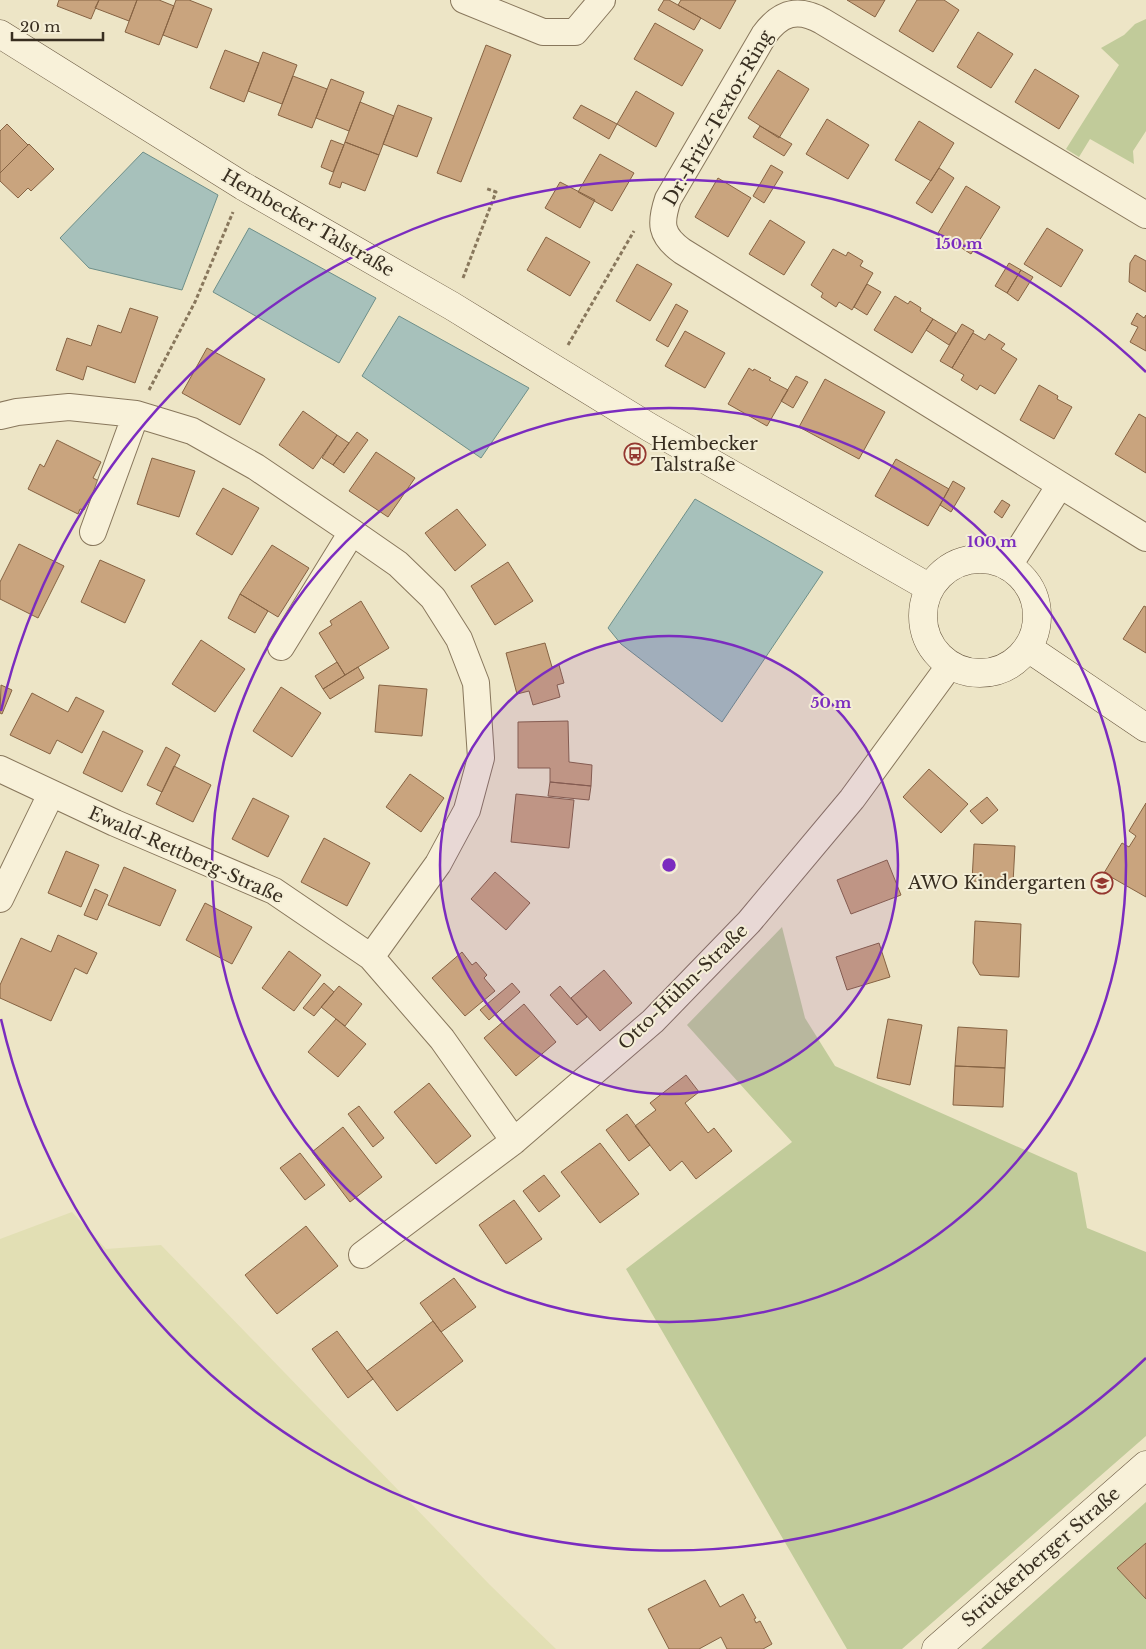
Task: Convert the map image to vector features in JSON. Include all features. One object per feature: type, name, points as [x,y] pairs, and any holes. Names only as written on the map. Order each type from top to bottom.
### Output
[{"type":"street","points":[[464,0],[544,32],[575,32],[602,0]]},
{"type":"street","name":"Dr.-Fritz-Textor-Ring","points":[[1146,215],[822,20],[810,14],[797,13],[782,16],[771,25],[764,35],[668,199],[662,224],[664,234],[682,251],[1146,538]]},
{"type":"street","name":"Hembecker Talstraße","points":[[0,34],[244,186],[452,306],[649,427],[930,588]]},
{"type":"street","points":[[0,416],[17,412],[68,407],[136,414],[192,431],[256,467],[352,532],[398,564],[433,598],[459,639],[476,682],[480,758],[467,810],[438,864],[371,958]]},
{"type":"street","points":[[93,532],[136,414]]},
{"type":"street","points":[[1008,567],[1060,484]]},
{"type":"street","points":[[281,647],[352,532]]},
{"type":"street","points":[[980,559],[999,562],[1008,567],[1023,578],[1032,594],[1037,612],[1035,631],[1028,648],[1014,662],[997,671],[977,673],[958,669],[950,665],[942,659],[930,644],[923,625],[924,606],[930,588],[943,573],[960,563],[980,559]]},
{"type":"street","points":[[1028,648],[1146,728]]},
{"type":"street","name":"Otto-Hühn-Straße","points":[[362,1255],[514,1140],[653,1021],[749,922],[852,798],[950,665]]},
{"type":"street","name":"Ewald-Rettberg-Straße","points":[[0,769],[51,794],[274,890],[371,958],[442,1039],[514,1140]]},
{"type":"street","points":[[0,899],[51,794]]},
{"type":"street","name":"Strückerberger Straße","points":[[936,1649],[1146,1465]]},
{"type":"path","points":[[136,414],[195,302],[244,186]]},
{"type":"path","points":[[452,306],[496,192],[485,188]]},
{"type":"path","points":[[569,343],[638,222],[662,224]]},
{"type":"shaded area","points":[[72,1212],[106,1249],[161,1245],[490,1585],[556,1649],[0,1649],[0,1239]]},
{"type":"green space","points":[[1146,19],[1146,131],[1133,151],[1134,164],[1090,139],[1079,157],[1066,149],[1119,65],[1101,48],[1124,35],[1135,24]]},
{"type":"green space","points":[[782,927],[805,1018],[835,1066],[1077,1173],[1087,1228],[1146,1252],[1146,1436],[902,1649],[847,1649],[626,1269],[792,1142],[687,1025]]},
{"type":"green space","points":[[1146,1502],[1146,1649],[981,1649]]},
{"type":"water","points":[[143,152],[218,195],[182,290],[89,268],[60,238]]},
{"type":"water","points":[[249,228],[376,298],[339,363],[213,292]]},
{"type":"water","points":[[399,316],[529,388],[481,458],[362,376]]},
{"type":"water","points":[[695,499],[823,572],[722,722],[621,644],[608,628]]},
{"type":"building","points":[[59,0],[99,0],[91,19],[57,6]]},
{"type":"building","points":[[99,0],[137,0],[129,21],[95,8]]},
{"type":"building","points":[[137,0],[159,0],[174,6],[159,45],[125,32]]},
{"type":"building","points":[[176,0],[189,0],[212,9],[197,48],[163,35]]},
{"type":"building","points":[[664,0],[669,0],[701,18],[694,30],[658,10]]},
{"type":"building","points":[[681,0],[736,0],[720,29],[678,5]]},
{"type":"building","points":[[847,0],[885,0],[875,17]]},
{"type":"building","points":[[917,0],[944,0],[959,10],[933,52],[899,31]]},
{"type":"building","points":[[655,23],[703,50],[682,86],[634,59]]},
{"type":"building","points":[[978,32],[1013,54],[991,88],[957,67]]},
{"type":"building","points":[[486,45],[511,55],[461,182],[437,173]]},
{"type":"building","points":[[225,50],[259,63],[244,102],[210,88]]},
{"type":"building","points":[[263,52],[297,65],[282,104],[248,91]]},
{"type":"building","points":[[1035,69],[1079,96],[1059,129],[1015,102]]},
{"type":"building","points":[[778,70],[809,89],[779,138],[748,118]]},
{"type":"building","points":[[293,76],[327,89],[312,128],[278,115]]},
{"type":"building","points":[[331,79],[364,92],[349,131],[316,118]]},
{"type":"building","points":[[636,91],[674,113],[656,147],[617,124]]},
{"type":"building","points":[[360,102],[394,116],[379,155],[345,142]]},
{"type":"building","points":[[398,105],[432,118],[417,157],[383,144]]},
{"type":"building","points":[[581,105],[617,124],[609,139],[573,118]]},
{"type":"building","points":[[827,119],[869,145],[848,179],[806,154]]},
{"type":"building","points":[[919,121],[954,143],[931,181],[895,160]]},
{"type":"building","points":[[7,124],[28,145],[0,173],[0,131]]},
{"type":"building","points":[[760,126],[792,144],[784,156],[753,137]]},
{"type":"building","points":[[331,140],[344,145],[333,172],[321,167]]},
{"type":"building","points":[[345,142],[379,155],[365,191],[342,182],[340,188],[329,184]]},
{"type":"building","points":[[29,144],[54,169],[31,191],[28,188],[18,198],[0,181],[0,173]]},
{"type":"building","points":[[600,154],[634,173],[612,211],[578,192]]},
{"type":"building","points":[[771,165],[783,172],[764,203],[753,196]]},
{"type":"building","points":[[939,168],[954,178],[932,213],[916,203]]},
{"type":"building","points":[[718,178],[751,198],[728,237],[695,217]]},
{"type":"building","points":[[560,182],[595,200],[580,228],[545,208]]},
{"type":"building","points":[[966,186],[1000,207],[971,254],[938,233]]},
{"type":"building","points":[[770,220],[805,242],[784,275],[749,254]]},
{"type":"building","points":[[1047,228],[1083,250],[1061,287],[1024,264]]},
{"type":"building","points":[[546,237],[590,262],[570,296],[527,270]]},
{"type":"building","points":[[833,249],[846,256],[848,252],[863,261],[860,266],[873,273],[852,310],[839,302],[836,307],[821,297],[823,293],[811,285]]},
{"type":"building","points":[[1135,255],[1146,261],[1146,292],[1129,282],[1130,263]]},
{"type":"building","points":[[1009,263],[1021,270],[1007,293],[995,286]]},
{"type":"building","points":[[637,264],[672,284],[650,321],[616,301]]},
{"type":"building","points":[[1021,270],[1033,277],[1018,301],[1007,293]]},
{"type":"building","points":[[867,284],[881,292],[867,315],[854,307]]},
{"type":"building","points":[[895,296],[908,304],[910,301],[921,308],[920,311],[933,319],[912,353],[874,330]]},
{"type":"building","points":[[676,304],[688,311],[668,347],[656,340]]},
{"type":"building","points":[[130,308],[158,317],[135,383],[87,366],[83,380],[56,370],[67,338],[91,346],[98,325],[121,333]]},
{"type":"building","points":[[1137,313],[1144,318],[1146,315],[1146,351],[1130,342],[1138,327],[1131,324]]},
{"type":"building","points":[[933,319],[956,333],[949,345],[926,330]]},
{"type":"building","points":[[962,324],[974,331],[952,368],[940,361]]},
{"type":"building","points":[[685,331],[725,353],[705,388],[665,366]]},
{"type":"building","points":[[973,333],[985,340],[989,334],[1005,344],[1001,349],[1017,359],[995,394],[980,385],[977,390],[961,380],[964,375],[952,368]]},
{"type":"building","points":[[207,348],[265,379],[240,425],[182,393]]},
{"type":"building","points":[[749,368],[771,378],[769,380],[788,390],[767,426],[728,404]]},
{"type":"building","points":[[796,376],[808,382],[793,408],[781,401]]},
{"type":"building","points":[[825,379],[885,412],[859,459],[799,427]]},
{"type":"building","points":[[1039,385],[1058,396],[1057,399],[1072,407],[1054,439],[1020,420]]},
{"type":"building","points":[[303,411],[337,435],[313,469],[279,445]]},
{"type":"building","points":[[1139,414],[1146,418],[1146,473],[1115,454]]},
{"type":"building","points":[[357,432],[368,440],[344,473],[333,465]]},
{"type":"building","points":[[337,435],[349,443],[333,465],[322,458]]},
{"type":"building","points":[[57,440],[101,462],[93,478],[99,481],[84,510],[80,509],[78,514],[28,489],[40,464],[44,467]]},
{"type":"building","points":[[376,452],[415,478],[388,517],[349,491]]},
{"type":"building","points":[[152,458],[195,471],[179,517],[137,504]]},
{"type":"building","points":[[896,459],[949,489],[928,526],[875,496]]},
{"type":"building","points":[[953,481],[965,488],[951,512],[940,505]]},
{"type":"building","points":[[223,488],[259,508],[232,555],[196,534]]},
{"type":"building","points":[[1002,500],[1010,505],[1002,518],[994,512]]},
{"type":"building","points":[[457,509],[486,545],[455,571],[425,533]]},
{"type":"building","points":[[19,544],[64,566],[38,618],[0,599],[0,582]]},
{"type":"building","points":[[272,545],[309,568],[278,617],[240,594]]},
{"type":"building","points":[[100,560],[145,580],[125,623],[81,602]]},
{"type":"building","points":[[508,562],[533,601],[495,625],[471,586]]},
{"type":"building","points":[[240,594],[268,611],[255,633],[228,618]]},
{"type":"building","points":[[361,601],[389,648],[345,675],[319,633],[332,625],[330,621]]},
{"type":"building","points":[[1144,606],[1146,607],[1146,653],[1123,639]]},
{"type":"building","points":[[201,640],[245,669],[215,712],[172,684]]},
{"type":"building","points":[[545,643],[552,667],[559,665],[564,683],[557,685],[560,697],[533,705],[529,691],[517,694],[506,653]]},
{"type":"building","points":[[337,662],[345,675],[323,689],[315,676]]},
{"type":"building","points":[[358,667],[364,678],[330,699],[323,689]]},
{"type":"building","points":[[1,685],[12,690],[2,714],[0,713]]},
{"type":"building","points":[[379,685],[427,689],[422,736],[375,732]]},
{"type":"building","points":[[281,687],[321,713],[292,757],[253,731]]},
{"type":"building","points":[[32,693],[68,712],[76,697],[104,711],[82,753],[57,740],[50,754],[10,735]]},
{"type":"building","points":[[568,721],[569,762],[592,765],[591,786],[550,782],[550,768],[518,768],[518,722]]},
{"type":"building","points":[[103,731],[143,751],[122,792],[83,773]]},
{"type":"building","points":[[166,747],[180,755],[162,792],[147,785]]},
{"type":"building","points":[[174,766],[211,785],[193,822],[156,804]]},
{"type":"building","points":[[929,769],[968,804],[941,833],[903,797]]},
{"type":"building","points":[[410,774],[444,798],[421,832],[386,807]]},
{"type":"building","points":[[550,782],[591,786],[589,800],[548,796]]},
{"type":"building","points":[[516,794],[574,800],[569,848],[511,842]]},
{"type":"building","points":[[987,797],[998,810],[982,824],[970,811]]},
{"type":"building","points":[[253,798],[289,816],[268,857],[232,839]]},
{"type":"building","points":[[1146,803],[1146,897],[1104,873],[1122,843],[1129,847],[1136,836],[1129,831]]},
{"type":"building","points":[[324,838],[370,863],[347,906],[301,882]]},
{"type":"building","points":[[974,844],[1015,846],[1013,883],[972,881]]},
{"type":"building","points":[[66,851],[99,865],[81,907],[48,893]]},
{"type":"building","points":[[887,860],[901,895],[851,914],[837,880]]},
{"type":"building","points":[[124,867],[176,890],[160,926],[108,905]]},
{"type":"building","points":[[495,872],[530,903],[506,930],[471,899]]},
{"type":"building","points":[[95,889],[108,895],[97,920],[84,915]]},
{"type":"building","points":[[205,903],[252,927],[232,964],[186,940]]},
{"type":"building","points":[[975,921],[1021,924],[1019,977],[980,975],[973,963]]},
{"type":"building","points":[[58,935],[97,953],[87,974],[75,968],[51,1021],[0,998],[0,985],[21,938],[51,952]]},
{"type":"building","points":[[879,943],[890,977],[847,990],[836,957]]},
{"type":"building","points":[[289,951],[321,975],[294,1011],[262,988]]},
{"type":"building","points":[[462,952],[472,965],[476,962],[487,975],[484,978],[495,991],[465,1016],[432,978]]},
{"type":"building","points":[[604,970],[632,1003],[600,1031],[571,998]]},
{"type":"building","points":[[324,983],[334,992],[314,1016],[303,1008]]},
{"type":"building","points":[[512,983],[520,992],[489,1020],[480,1010]]},
{"type":"building","points":[[339,986],[362,1004],[345,1026],[321,1007]]},
{"type":"building","points":[[560,986],[587,1017],[577,1025],[550,995]]},
{"type":"building","points":[[524,1004],[556,1042],[516,1076],[484,1038]]},
{"type":"building","points":[[336,1019],[366,1044],[338,1077],[308,1052]]},
{"type":"building","points":[[888,1019],[922,1025],[910,1085],[877,1078]]},
{"type":"building","points":[[958,1027],[1007,1030],[1005,1068],[955,1066]]},
{"type":"building","points":[[955,1066],[1005,1068],[1003,1107],[953,1105]]},
{"type":"building","points":[[686,1075],[699,1092],[685,1103],[708,1133],[714,1128],[732,1151],[696,1179],[682,1161],[670,1171],[635,1126],[656,1110],[650,1103]]},
{"type":"building","points":[[429,1083],[471,1136],[436,1164],[394,1112]]},
{"type":"building","points":[[359,1106],[384,1138],[373,1147],[348,1114]]},
{"type":"building","points":[[627,1114],[650,1145],[629,1161],[606,1130]]},
{"type":"building","points":[[343,1127],[382,1177],[350,1202],[312,1152]]},
{"type":"building","points":[[600,1143],[639,1194],[600,1223],[561,1172]]},
{"type":"building","points":[[300,1153],[325,1185],[305,1200],[280,1168]]},
{"type":"building","points":[[544,1175],[560,1196],[539,1212],[523,1191]]},
{"type":"building","points":[[514,1200],[542,1239],[506,1264],[479,1225]]},
{"type":"building","points":[[306,1226],[338,1266],[277,1314],[245,1275]]},
{"type":"building","points":[[454,1278],[476,1307],[441,1332],[420,1303]]},
{"type":"building","points":[[433,1321],[463,1361],[397,1411],[367,1371]]},
{"type":"building","points":[[337,1331],[373,1379],[348,1398],[312,1349]]},
{"type":"building","points":[[1146,1543],[1146,1599],[1117,1568]]},
{"type":"building","points":[[705,1580],[720,1607],[743,1594],[756,1618],[754,1619],[756,1623],[760,1621],[772,1644],[763,1649],[727,1649],[721,1637],[699,1649],[669,1649],[648,1609]]},
{"type":"place","name":"Hembecker Talstraße","points":[[635,454]]},
{"type":"place","name":"AWO Kindergarten","points":[[1102,883]]}]
